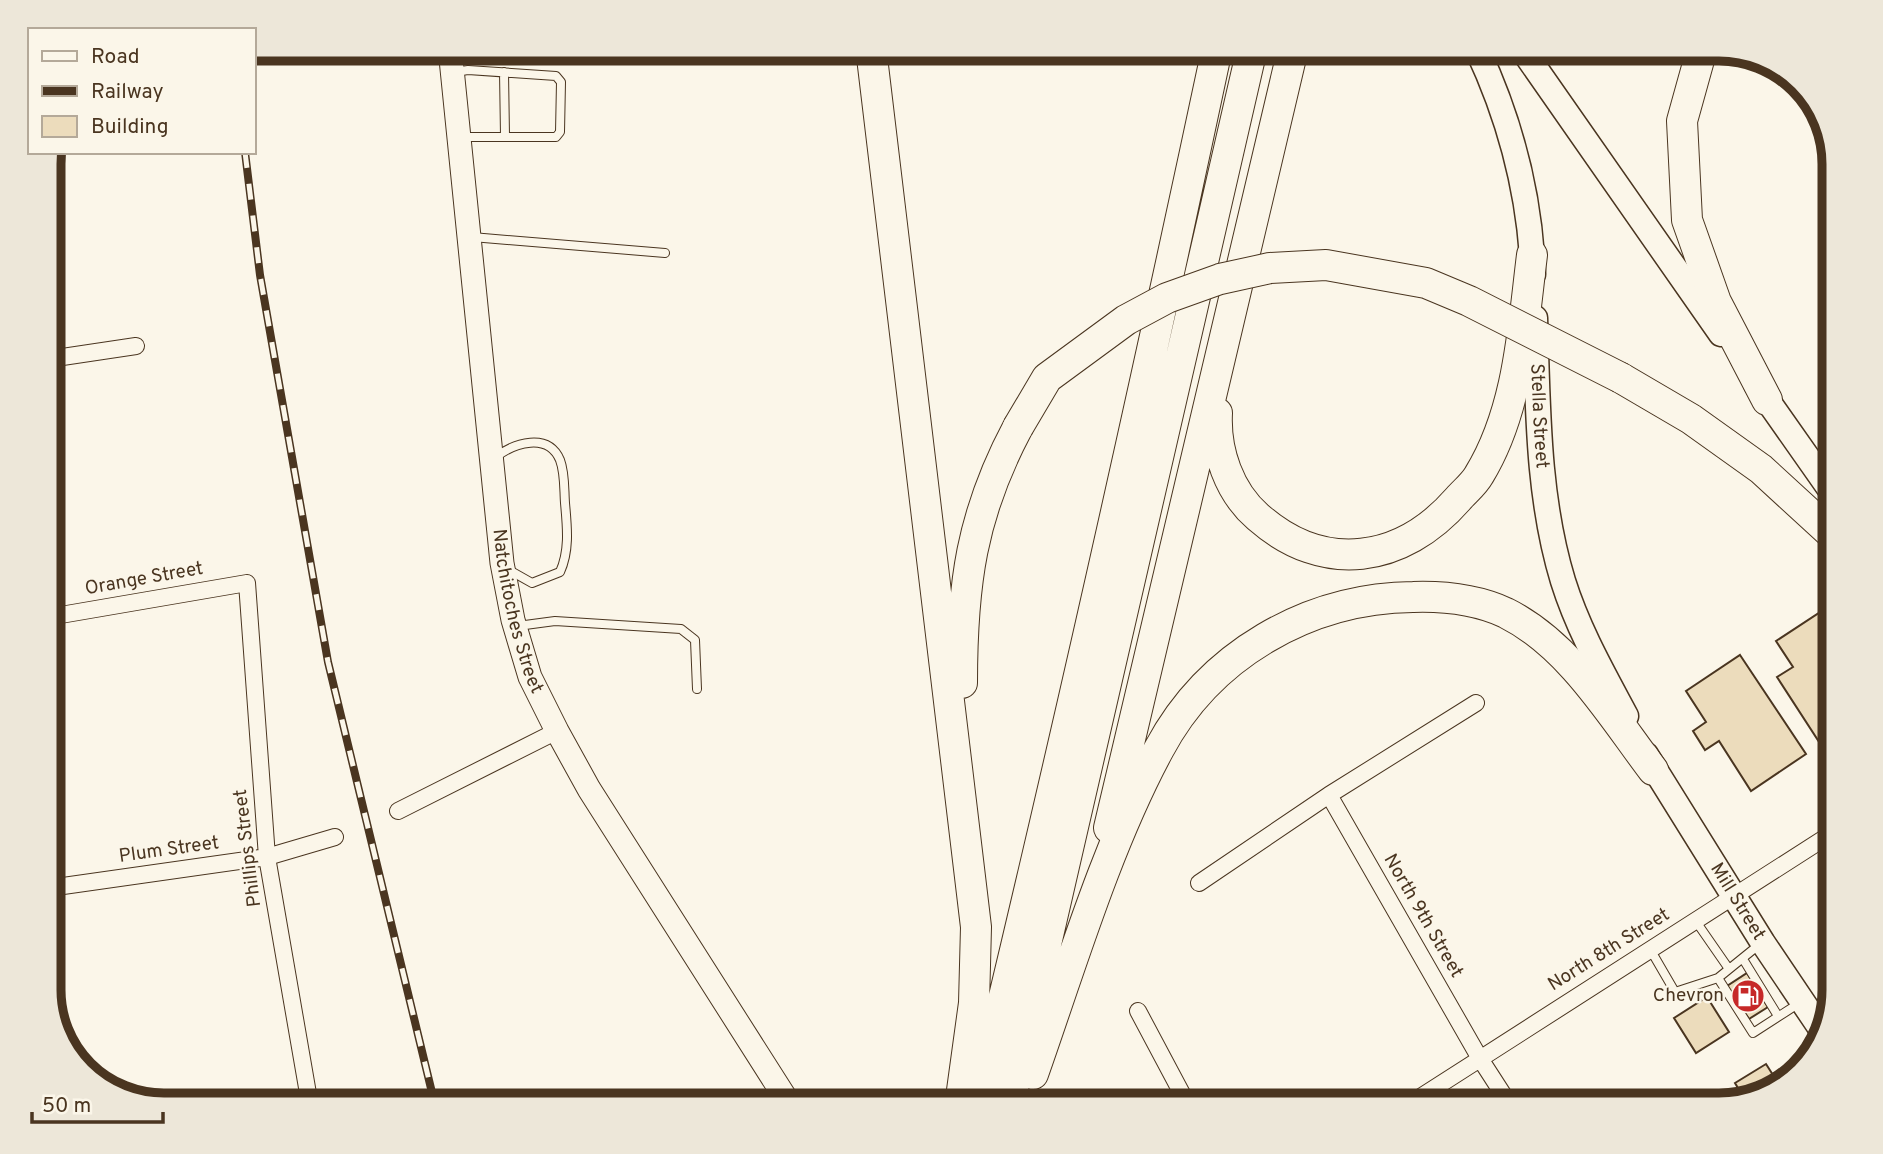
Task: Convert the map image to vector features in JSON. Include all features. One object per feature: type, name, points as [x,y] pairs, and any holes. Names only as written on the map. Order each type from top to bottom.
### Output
[{"type":"highway","points":[[872,61],[976,927]]},
{"type":"highway","points":[[981,1093],[1063,753],[1214,61]]},
{"type":"highway","points":[[1012,1093],[1249,61]]},
{"type":"highway","points":[[1084,930],[1231,321],[1290,61]]},
{"type":"highway","points":[[1699,61],[1682,121],[1687,220],[1716,302],[1766,400]]},
{"type":"highway","points":[[1231,321],[1217,420],[1221,454],[1245,506],[1284,540],[1331,554],[1377,552],[1402,544],[1430,528],[1479,476],[1510,397],[1520,351],[1532,254]]},
{"type":"highway","points":[[962,1093],[974,1003],[976,927],[962,713],[962,622],[968,565],[1000,461],[1047,378],[1126,320],[1167,299],[1199,287],[1270,268],[1326,265],[1426,282],[1621,377],[1691,419],[1761,469],[1822,525]]},
{"type":"highway","points":[[1026,1093],[1084,930],[1127,818],[1159,747],[1200,691],[1235,657],[1272,633],[1347,603],[1387,597],[1436,596],[1481,604],[1506,614],[1534,631],[1563,657],[1653,770]]},
{"type":"main road","name":"Stella Street","points":[[1483,61],[1496,90],[1517,157],[1532,254],[1545,501],[1563,581],[1589,646],[1653,770]]},
{"type":"main road","points":[[1530,61],[1822,478]]},
{"type":"main road","name":"Mill Street","points":[[1653,770],[1816,1021]]},
{"type":"street","name":"Natchitoches Street","points":[[452,61],[502,563],[530,677],[556,731],[589,789],[782,1093]]},
{"type":"street","points":[[61,357],[136,346]]},
{"type":"street","name":"Orange Street","points":[[61,615],[247,583]]},
{"type":"street","name":"Phillips Street","points":[[247,583],[267,858],[308,1093]]},
{"type":"street","points":[[1199,883],[1329,795],[1476,703]]},
{"type":"street","points":[[398,811],[556,731]]},
{"type":"street","name":"North 9th Street","points":[[1329,795],[1502,1093]]},
{"type":"street","name":"Plum Street","points":[[61,886],[267,858],[334,837]]},
{"type":"street","name":"North 8th Street","points":[[1426,1093],[1822,840]]},
{"type":"street","points":[[1138,1011],[1182,1093]]},
{"type":"lane","points":[[453,73],[468,70],[556,76],[561,82],[560,132],[556,137],[505,136],[480,139],[459,136]]},
{"type":"lane","points":[[504,72],[505,136]]},
{"type":"lane","points":[[469,237],[665,253]]},
{"type":"lane","points":[[492,460],[512,445],[538,442],[551,447],[560,458],[563,473],[567,557],[560,572],[532,583],[515,576],[502,563]]},
{"type":"lane","points":[[518,635],[525,625],[555,621],[681,629],[695,640],[697,689]]},
{"type":"lane","points":[[1695,920],[1729,969]]},
{"type":"lane","points":[[1650,949],[1675,992],[1718,978],[1763,943]]},
{"type":"lane","points":[[1743,959],[1779,1016]]},
{"type":"lane","points":[[1718,978],[1753,1033],[1803,1000]]},
{"type":"building","points":[[1822,611],[1822,746],[1777,677],[1793,667],[1776,641]]},
{"type":"building","points":[[1740,655],[1806,754],[1751,791],[1719,741],[1705,750],[1693,731],[1706,722],[1686,691]]},
{"type":"building","name":"Chevron","points":[[1747,973],[1768,1007],[1749,1019],[1727,986]]},
{"type":"building","points":[[1707,997],[1729,1032],[1696,1053],[1674,1018]]},
{"type":"building","points":[[1766,1064],[1774,1076],[1758,1085],[1739,1090],[1735,1083]]},
{"type":"railway","points":[[245,154],[260,275],[328,662],[432,1093]]},
{"type":"place","name":"Chevron","points":[[1748,996]]}]
